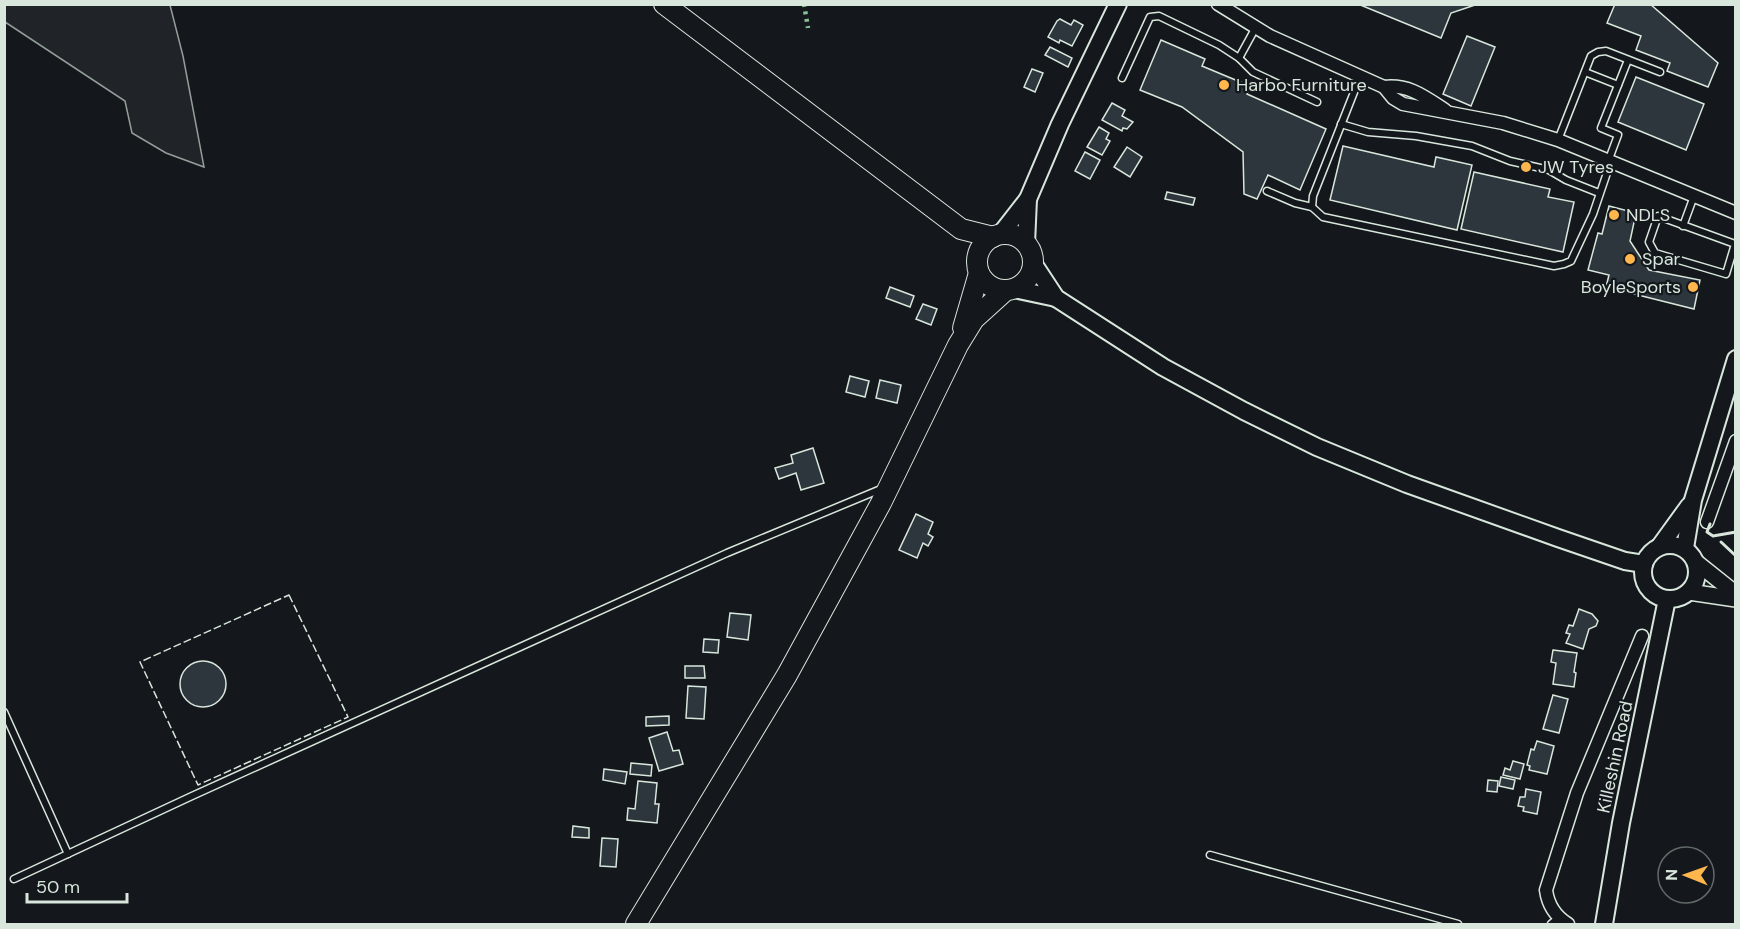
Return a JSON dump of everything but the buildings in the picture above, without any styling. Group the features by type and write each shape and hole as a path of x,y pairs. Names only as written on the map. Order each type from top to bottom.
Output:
{"main road":[{"path":"664,4 961,229 997,236 1015,236 1026,244 1033,263 1056,298"},
{"path":"958,345 982,246 997,236 1028,199 1060,124 1119,4"},
{"path":"1026,244 1028,199"},
{"path":"961,229 978,266 991,286 1056,298 1163,367 1317,447 1486,513 1625,561 1644,564"},
{"path":"636,924 787,675 890,485 958,345 974,319 1010,289 1027,279 1033,263"},
{"path":"1685,548 1693,500 1736,359"},
{"path":"1660,546 1676,545 1685,548 1696,562 1697,579 1689,592 1667,599 1653,593 1648,587 1643,572 1648,556 1660,546 1693,500"},
{"name":"Killeshin Road","path":"1604,924 1621,823 1667,599"}],"street":[{"path":"1218,4 1270,36 1384,87 1393,98 1403,104 1503,123 1558,140 1736,213"},
{"path":"1707,522 1736,441"},
{"path":"1696,562 1722,580 1736,594"},
{"path":"1689,592 1736,599"},
{"name":"Killeshin Road","path":"1559,922 1548,901 1546,890 1577,794 1642,636"}],"lane":[{"path":"1122,78 1150,17 1159,16 1219,45 1239,58 1252,72 1317,102"},
{"path":"1239,58 1256,27"},
{"path":"1558,140 1592,56 1598,52 1606,51 1660,72"},
{"path":"1267,191 1295,203 1312,207 1323,217 1554,266 1564,264 1571,261 1593,214 1618,135 1600,128 1628,60"},
{"path":"1585,72 1618,85"},
{"path":"1312,207 1313,196 1360,77"},
{"path":"1341,124 1368,132 1416,136 1472,146 1510,161 1549,170 1599,193"},
{"path":"1683,226 1694,196"},
{"path":"1658,216 1683,226 1735,244 1726,274 1655,253 1649,242 1658,216"},
{"path":"14,879 727,553 890,485"},
{"path":"4,712 68,854"},
{"path":"1210,855 1458,924"}],"shaded area":[{"path":"4,5 170,5 183,56 204,167 166,153 132,133 125,101 5,22"}],"hedge":[{"path":"804,4 808,28"}],"fence":[{"path":"289,595 348,717 198,785 140,662 289,595"}],"wall":[{"path":"1710,524 1707,532 1713,536 1736,532"},
{"path":"1721,542 1736,556"}],"place":[{"name":"Harbo Furniture","path":"1224,85"},
{"name":"JW Tyres","path":"1526,167"},
{"name":"NDLS","path":"1614,215"},
{"name":"Spar","path":"1630,259"},
{"name":"BoyleSports","path":"1693,287"}]}
